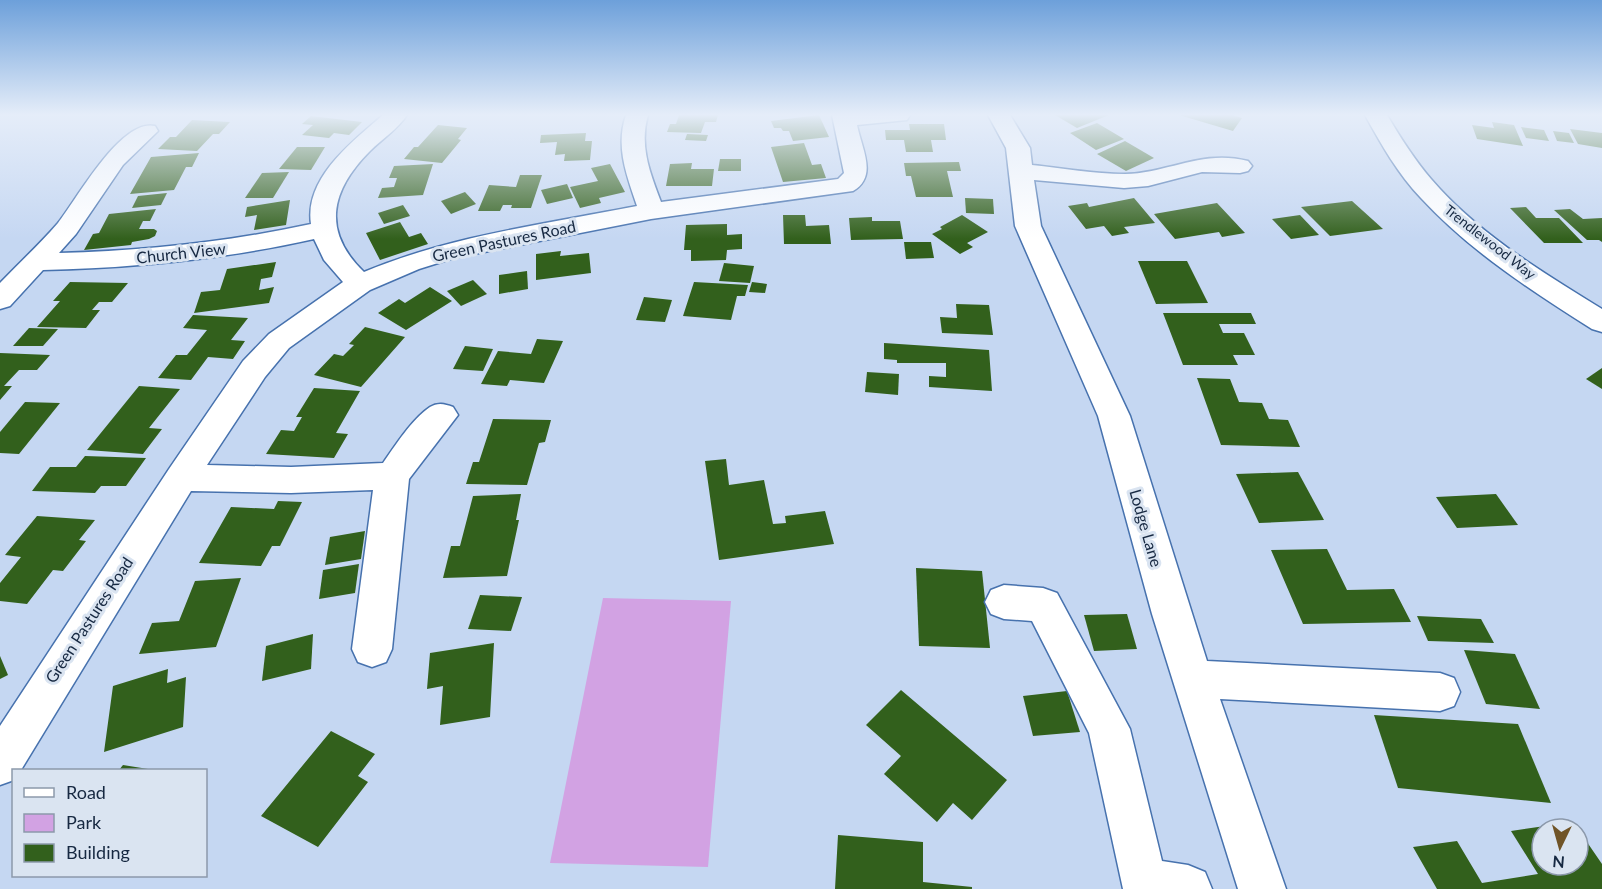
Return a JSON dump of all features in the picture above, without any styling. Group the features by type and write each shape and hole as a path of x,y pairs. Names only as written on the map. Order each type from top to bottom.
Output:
{"street":[{"path":"0,300 79,214 108,168 120,156"},
{"path":"351,156 335,175 326,192 323,204 324,229 329,245 339,262 360,284"},
{"path":"634,156 651,211"},
{"name":"Green Pastures Road","path":"0,764 181,478 254,369 290,332 360,284 409,263 449,251 651,211 832,189 849,184 854,180 856,173 852,156"},
{"name":"Lodge Lane","path":"1019,156 1029,226 1114,416 1168,603 1262,889"},
{"name":"Trendlewood Way","path":"1400,156 1447,210 1503,254 1589,301 1602,322"},
{"path":"1022,171 1124,181 1148,179 1201,165 1240,166"},
{"name":"Church View","path":"36,262 95,261 183,255 245,246 324,229"},
{"path":"372,649 392,476 416,443 442,415"},
{"path":"181,478 291,480 392,476"},
{"path":"1004,602 1043,605 1109,729 1143,881 1188,889"},
{"path":"1193,679 1440,692"}],"green space":[{"path":"603,598 731,601 708,867 550,863"}],"building":[{"path":"197,156 192,167 186,167 174,190 130,194 151,157"},
{"path":"289,156 319,156 311,170 279,169"},
{"path":"406,156 447,156 442,163 404,159"},
{"path":"565,156 590,156 590,160 564,161"},
{"path":"774,156 809,156 812,165 821,164 826,178 783,182"},
{"path":"1101,156 1154,158 1126,171"},
{"path":"720,159 741,159 741,171 718,171"},
{"path":"959,162 961,171 947,171 953,197 916,197 911,176 906,176 904,163"},
{"path":"692,163 691,169 714,169 712,186 666,186 670,164"},
{"path":"433,164 423,195 378,198 382,188 394,187 397,178 389,178 394,166"},
{"path":"610,164 625,192 599,198 601,203 580,208 570,187 598,181 591,168"},
{"path":"289,172 273,198 245,198 262,173"},
{"path":"520,175 542,175 531,208 511,208 512,205 503,205 500,211 478,211 489,185 516,187"},
{"path":"567,184 573,198 547,204 541,190"},
{"path":"465,192 476,204 451,214 441,201"},
{"path":"167,193 161,205 132,208 138,196"},
{"path":"965,198 993,199 994,214 966,213"},
{"path":"1134,198 1155,223 1124,227 1129,233 1112,236 1104,226 1086,229 1068,206 1087,203 1089,207"},
{"path":"290,200 286,225 254,230 257,215 245,217 247,207"},
{"path":"1352,201 1383,229 1330,236 1301,207"},
{"path":"1217,203 1245,233 1222,237 1219,232 1175,239 1154,214"},
{"path":"403,205 410,216 384,224 378,213"},
{"path":"1526,207 1536,218 1559,218 1583,243 1544,243 1510,208"},
{"path":"156,209 150,221 143,221 139,229 154,229 157,231 155,236 132,242 131,245 84,250 93,234 99,233 109,214"},
{"path":"1570,209 1583,219 1602,218 1602,242 1587,240 1554,210"},
{"path":"783,215 805,215 806,226 829,225 831,244 784,244"},
{"path":"962,215 988,232 967,243 973,247 960,254 932,234"},
{"path":"1300,215 1319,235 1291,239 1272,219"},
{"path":"872,217 872,221 900,221 903,239 851,240 849,218"},
{"path":"400,222 409,237 421,233 428,244 380,260 366,233"},
{"path":"727,224 727,235 742,234 742,249 727,250 726,260 691,261 691,250 684,250 686,225"},
{"path":"904,242 931,242 934,258 906,259"},
{"path":"561,251 560,256 589,253 591,273 536,280 536,254"},
{"path":"1138,261 1187,261 1208,303 1156,304"},
{"path":"276,262 272,277 261,279 259,290 274,287 269,303 194,313 201,292 220,290 227,269"},
{"path":"724,263 754,266 750,283 719,281"},
{"path":"527,271 528,289 499,294 499,275"},
{"path":"473,280 487,294 461,306 447,291"},
{"path":"70,282 128,283 112,302 99,302 92,310 100,310 86,328 37,327 60,301 53,301"},
{"path":"694,282 748,285 745,296 737,296 731,320 683,316"},
{"path":"752,282 767,284 765,293 749,292"},
{"path":"430,287 452,301 406,330 378,313 399,299 405,303"},
{"path":"644,297 672,300 665,322 636,320"},
{"path":"956,304 989,305 993,335 942,333 940,317 957,318"},
{"path":"1163,313 1251,313 1256,324 1219,324 1223,333 1244,333 1255,355 1233,355 1238,365 1183,365"},
{"path":"193,315 248,318 231,340 245,341 233,359 208,357 191,380 158,378 176,355 187,355 207,330 183,328"},
{"path":"365,327 405,337 361,387 314,375 334,354 343,356 354,345 349,344"},
{"path":"29,328 58,329 43,346 13,346"},
{"path":"537,339 563,341 544,383 510,380 507,386 481,384 498,351 531,354"},
{"path":"884,343 989,350 992,391 929,387 929,376 946,377 946,363 897,363 897,360 884,359"},
{"path":"465,346 493,349 483,371 453,369"},
{"path":"0,353 50,355 37,370 19,370 4,386 12,386 0,400"},
{"path":"1602,368 1602,389 1586,379"},
{"path":"867,372 899,374 898,395 865,392"},
{"path":"1197,378 1230,379 1239,402 1262,403 1269,419 1288,420 1300,447 1221,445"},
{"path":"139,386 180,389 149,428 162,429 143,454 87,450"},
{"path":"314,388 360,391 336,433 348,434 334,458 266,454 281,430 294,431 302,417 296,417"},
{"path":"25,402 60,403 19,454 0,453 0,432"},
{"path":"493,419 551,420 545,442 539,443 527,485 466,484 473,462 479,462"},
{"path":"85,456 146,458 126,486 101,486 95,493 32,491 50,467 76,467"},
{"path":"726,459 729,485 764,480 773,524 786,523 785,516 825,511 834,544 719,560 705,461"},
{"path":"1298,472 1324,520 1259,523 1236,474"},
{"path":"521,494 516,520 519,520 507,576 443,578 451,546 460,546 473,496"},
{"path":"1496,494 1518,525 1457,528 1436,497"},
{"path":"278,501 302,502 280,546 272,546 261,566 199,563 231,507 274,509"},
{"path":"37,516 95,520 79,540 86,541 63,571 53,570 27,604 0,601 0,583 21,557 5,555"},
{"path":"365,531 361,559 325,565 330,537"},
{"path":"1327,549 1347,590 1394,589 1411,622 1303,624 1271,550"},
{"path":"359,564 355,593 319,599 323,570"},
{"path":"916,568 982,571 990,648 919,646"},
{"path":"241,578 216,647 139,654 152,623 179,621 195,581"},
{"path":"480,595 522,597 511,631 468,629"},
{"path":"1127,614 1137,649 1094,651 1084,615"},
{"path":"1417,616 1481,619 1494,643 1428,641"},
{"path":"313,634 311,669 262,681 266,646"},
{"path":"494,643 490,717 440,725 443,686 427,689 430,653"},
{"path":"1464,650 1515,654 1540,709 1486,704"},
{"path":"0,656 8,675 0,679"},
{"path":"168,669 167,683 186,677 183,727 104,752 113,686"},
{"path":"901,690 1007,780 972,820 953,803 937,822 884,774 901,756 866,725"},
{"path":"1067,691 1080,732 1033,736 1023,696"},
{"path":"1374,715 1518,724 1551,803 1398,788"},
{"path":"331,731 375,754 358,776 368,782 318,847 261,816"},
{"path":"123,765 148,769 120,769"},
{"path":"1530,828 1530,861 1511,831"},
{"path":"838,835 923,842 923,882 972,887 972,889 835,889"},
{"path":"1457,841 1482,883 1530,875 1590,877 1590,846 1602,864 1602,889 1437,889 1413,847"}]}
